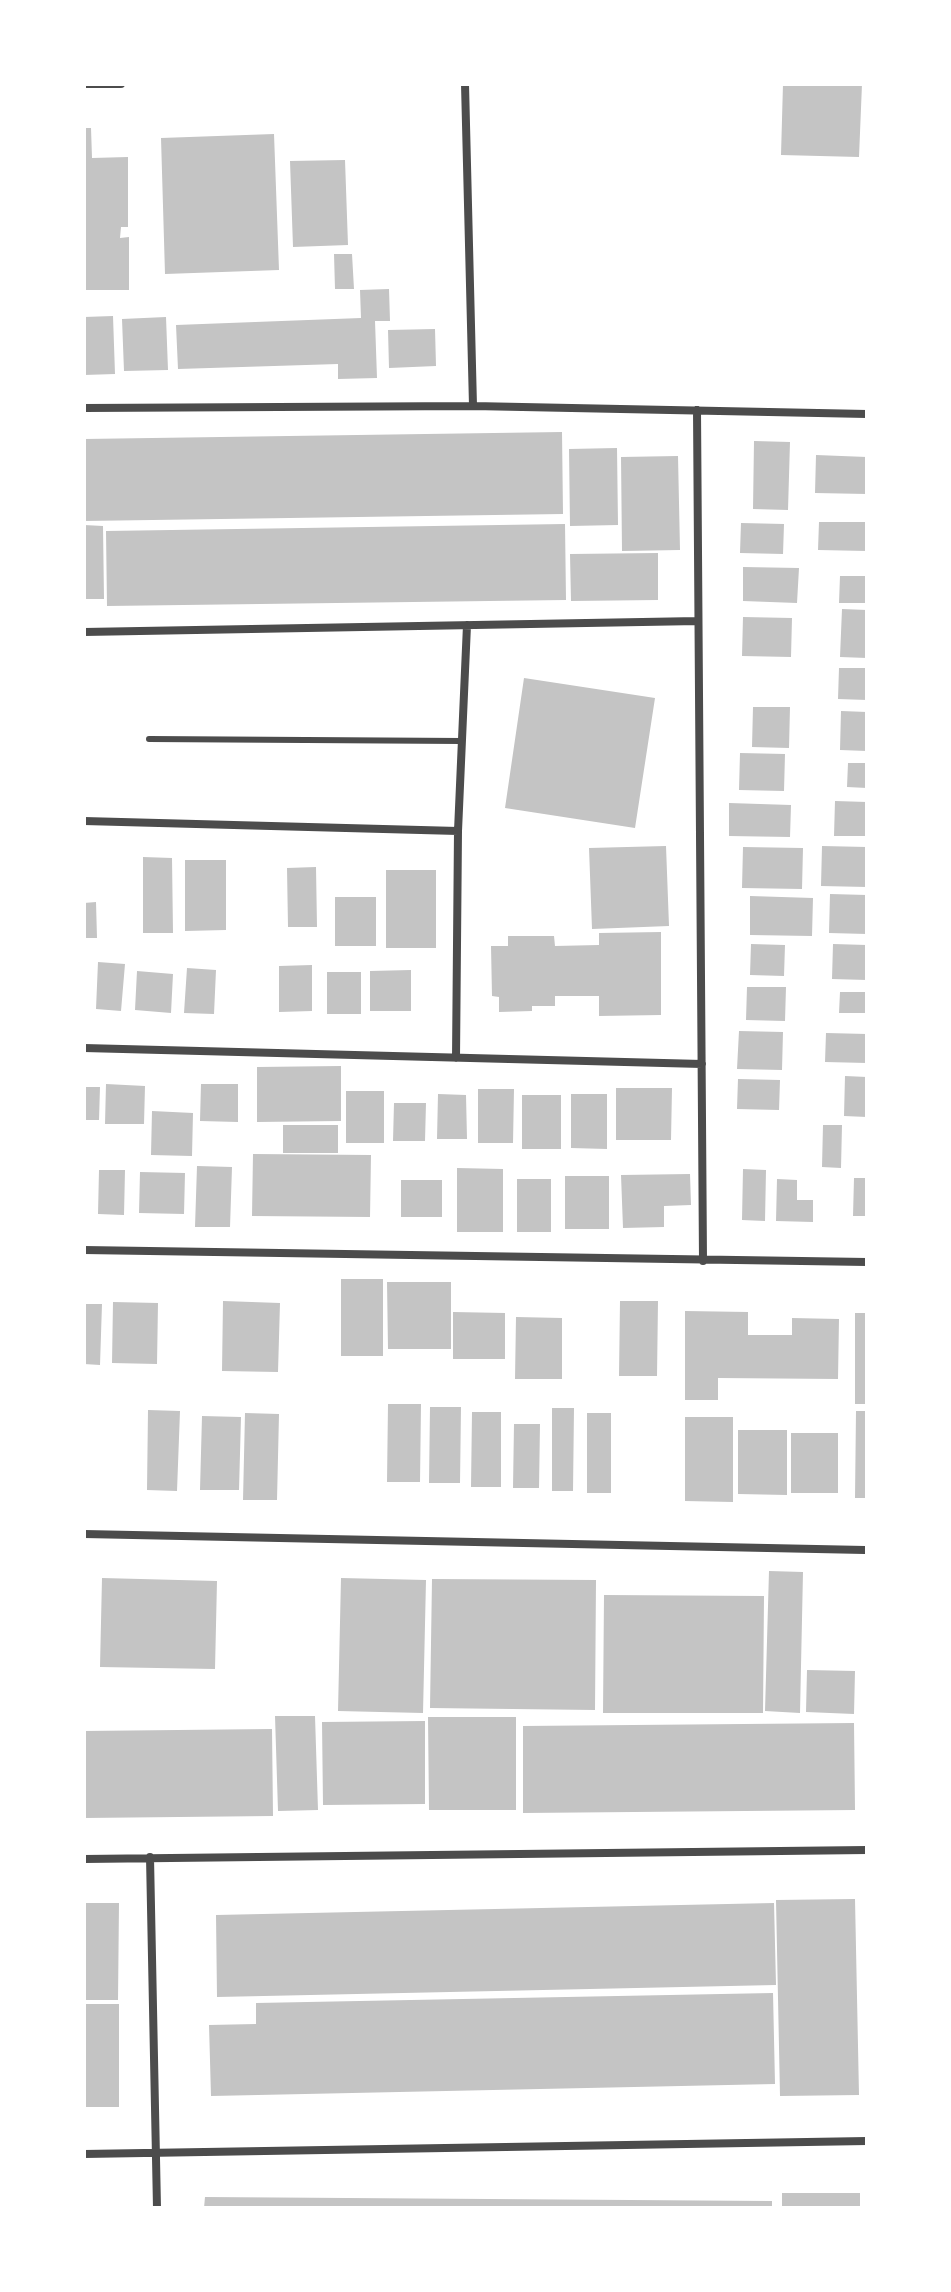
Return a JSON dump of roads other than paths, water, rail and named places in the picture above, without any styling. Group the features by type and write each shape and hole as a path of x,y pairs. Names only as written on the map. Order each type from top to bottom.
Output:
{"street":[{"path":"84,84 121,84"},
{"path":"465,84 473,406"},
{"path":"84,408 473,406 867,414"},
{"path":"697,410 703,1261"},
{"path":"84,632 698,621"},
{"path":"456,1058 458,831 467,625"},
{"path":"84,821 458,831"},
{"path":"84,1048 702,1064"},
{"path":"84,1250 867,1262"},
{"path":"84,1534 865,1550"},
{"path":"84,1859 867,1850"},
{"path":"150,1857 157,2208"},
{"path":"84,2154 867,2141"}],"lane":[{"path":"149,739 462,741"}]}
